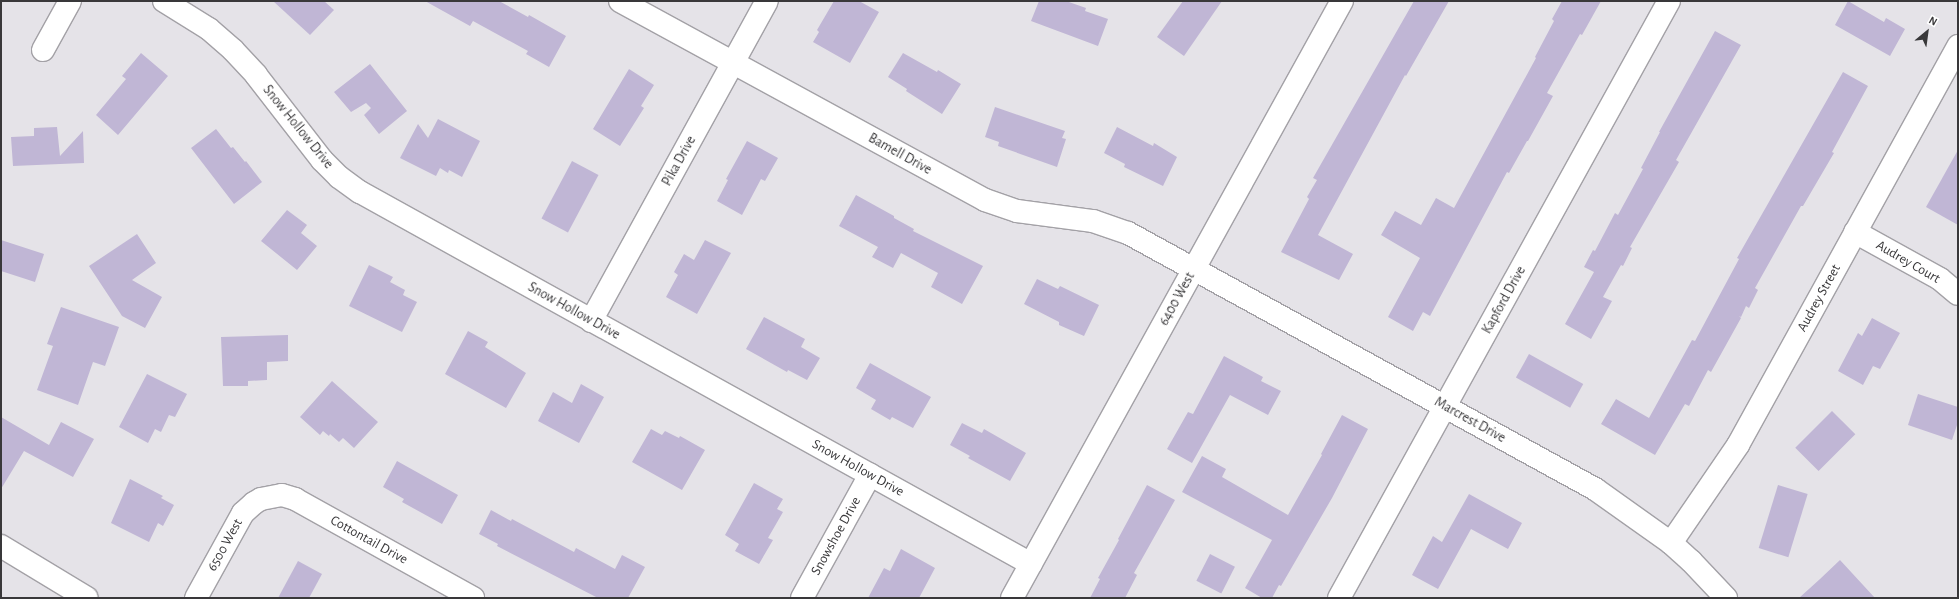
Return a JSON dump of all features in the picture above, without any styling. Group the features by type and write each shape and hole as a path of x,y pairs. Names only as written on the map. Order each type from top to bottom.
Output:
{"street":[{"path":"43,50 70,1"},
{"name":"Snow Hollow Drive","path":"164,1 209,29 233,50 256,75 322,160 349,185 591,321 1031,564"},
{"name":"Bamell Drive","path":"620,1 985,200 1023,213 1093,222 1116,228 1194,270"},
{"name":"Pika Drive","path":"591,321 767,1"},
{"name":"6400 West","path":"1012,598 1342,1"},
{"name":"Kapford Drive","path":"1339,598 1669,1"},
{"name":"Audrey Street","path":"1671,543 1738,445 1958,46"},
{"name":"Audrey Court","path":"1855,232 1940,279 1958,294"},
{"name":"Marcrest Drive","path":"1194,270 1595,489 1671,543 1691,561 1726,598"},
{"name":"Snowshoe Drive","path":"802,598 870,475"},
{"name":"Cottontail Drive","path":"261,499 282,495 295,499 473,598"},
{"name":"6500 West","path":"196,598 238,520 248,507 261,499"},
{"path":"1,546 87,598"}],"building":[{"path":"273,1 324,1 334,10 310,35"},
{"path":"425,1 499,1 528,17 529,15 566,36 549,67 526,54 528,51 473,21 470,26"},
{"path":"834,1 859,1 879,12 850,63 813,42 819,32 817,30"},
{"path":"1039,1 1066,1 1086,8 1085,11 1108,19 1098,46 1031,21"},
{"path":"1183,1 1222,1 1184,56 1157,37"},
{"path":"1414,1 1449,1 1406,76 1405,75 1318,235 1353,254 1339,280 1281,252 1309,199 1307,197 1317,180 1313,178"},
{"path":"1562,1 1601,1 1582,35 1580,34 1547,93 1553,96 1509,173 1507,172 1430,316 1423,312 1413,331 1388,317 1420,258 1381,235 1395,211 1421,225 1436,198 1454,208 1536,58 1535,57 1554,21 1552,19"},
{"path":"1848,1 1884,22 1886,18 1905,29 1890,56 1835,25"},
{"path":"1715,31 1741,45 1676,160 1679,162 1630,247 1632,248 1623,266 1621,265 1603,297 1612,301 1591,339 1565,324 1594,272 1584,267 1593,250 1595,251 1615,213 1618,215 1643,169 1641,168 1659,132"},
{"path":"141,53 168,76 118,135 96,115 126,79 122,76"},
{"path":"903,53 937,72 938,70 961,84 942,114 906,91 907,89 888,77"},
{"path":"370,64 407,111 379,134 364,115 371,108 366,103 351,112 334,92"},
{"path":"629,69 654,85 641,106 644,108 620,146 593,129"},
{"path":"1843,72 1868,86 1832,152 1834,153 1803,206 1801,206 1755,288 1758,290 1749,308 1746,306 1741,317 1739,316 1741,318 1711,372 1708,370 1689,406 1685,404 1655,455 1601,424 1616,399 1649,418 1692,340 1695,341 1739,259 1737,258"},
{"path":"995,107 1065,131 1062,138 1066,139 1057,167 998,146 999,142 985,137"},
{"path":"438,119 480,141 462,177 449,170 448,173 440,168 436,176 400,158 418,124 428,138"},
{"path":"57,127 60,156 83,131 84,163 13,166 11,137 34,136 34,128"},
{"path":"1117,127 1153,146 1154,143 1177,157 1163,186 1124,167 1125,164 1104,153"},
{"path":"216,129 231,148 233,147 245,162 246,161 262,182 234,204 191,148"},
{"path":"747,141 778,158 765,181 761,179 742,215 717,201 728,180 726,179"},
{"path":"1958,150 1958,225 1926,207"},
{"path":"572,161 598,175 568,232 541,218"},
{"path":"856,195 894,216 894,218 914,229 913,231 983,266 962,304 931,287 938,273 901,253 893,268 872,257 878,247 839,226"},
{"path":"287,210 307,225 301,233 317,246 297,270 261,241"},
{"path":"137,234 156,263 132,280 162,297 145,328 122,316 89,266"},
{"path":"1,240 44,254 35,282 1,271"},
{"path":"705,240 731,253 697,314 666,297 678,275 674,272 684,254 694,260"},
{"path":"369,265 393,277 390,282 405,290 403,295 417,302 402,332 349,306"},
{"path":"1037,279 1058,289 1060,286 1099,305 1084,336 1059,325 1059,322 1024,304"},
{"path":"61,307 119,327 105,366 93,362 78,405 37,390 53,346 47,344"},
{"path":"764,317 805,339 801,347 820,358 807,380 788,370 787,372 746,349"},
{"path":"1872,318 1900,333 1880,369 1873,366 1863,385 1838,371 1858,333 1862,336"},
{"path":"468,331 488,342 485,347 526,373 506,408 445,374"},
{"path":"288,335 288,361 267,362 267,380 248,381 248,386 223,386 221,337"},
{"path":"1529,354 1583,384 1570,408 1516,378"},
{"path":"1224,356 1263,377 1261,381 1281,391 1268,415 1230,395 1192,463 1167,449 1188,412 1193,414"},
{"path":"870,363 931,397 913,428 892,417 890,420 871,409 876,400 856,388"},
{"path":"147,374 187,394 175,417 169,415 161,432 155,429 148,443 119,427"},
{"path":"332,381 378,422 354,448 343,438 339,442 330,434 329,436 323,431 320,435 300,417"},
{"path":"581,384 604,397 579,443 538,421 553,392 572,403"},
{"path":"1918,394 1958,407 1958,422 1952,440 1908,425"},
{"path":"1832,411 1855,434 1819,471 1795,448"},
{"path":"1342,415 1368,429 1332,498 1281,586 1279,585 1272,598 1262,598 1245,588 1272,540 1182,492 1202,456 1226,469 1222,477 1288,515 1322,455 1321,454"},
{"path":"1,417 49,445 61,422 94,439 73,477 24,451 1,489"},
{"path":"962,423 982,433 984,429 1026,453 1010,481 968,458 970,456 950,445"},
{"path":"651,429 662,435 665,431 679,438 680,436 705,450 682,490 632,462"},
{"path":"397,461 458,495 442,524 402,502 404,499 383,487"},
{"path":"130,479 163,496 161,498 174,505 163,526 158,523 149,542 111,523"},
{"path":"754,483 783,499 777,509 783,512 768,538 773,540 759,564 735,551 739,544 725,535"},
{"path":"1147,485 1175,500 1134,573 1137,575 1125,598 1090,598 1100,579 1098,578"},
{"path":"1778,485 1808,494 1788,557 1759,548"},
{"path":"1469,494 1522,523 1508,549 1471,529 1438,589 1412,575 1433,536 1442,542"},
{"path":"491,510 511,521 512,519 574,552 576,548 615,569 622,555 645,567 628,598 598,598 497,546 498,544 479,534"},
{"path":"901,549 935,568 919,598 868,598 884,568 890,571"},
{"path":"1210,554 1235,567 1221,593 1196,581"},
{"path":"1840,560 1875,598 1799,598 1820,579"},
{"path":"298,561 322,574 309,598 278,598"}]}
